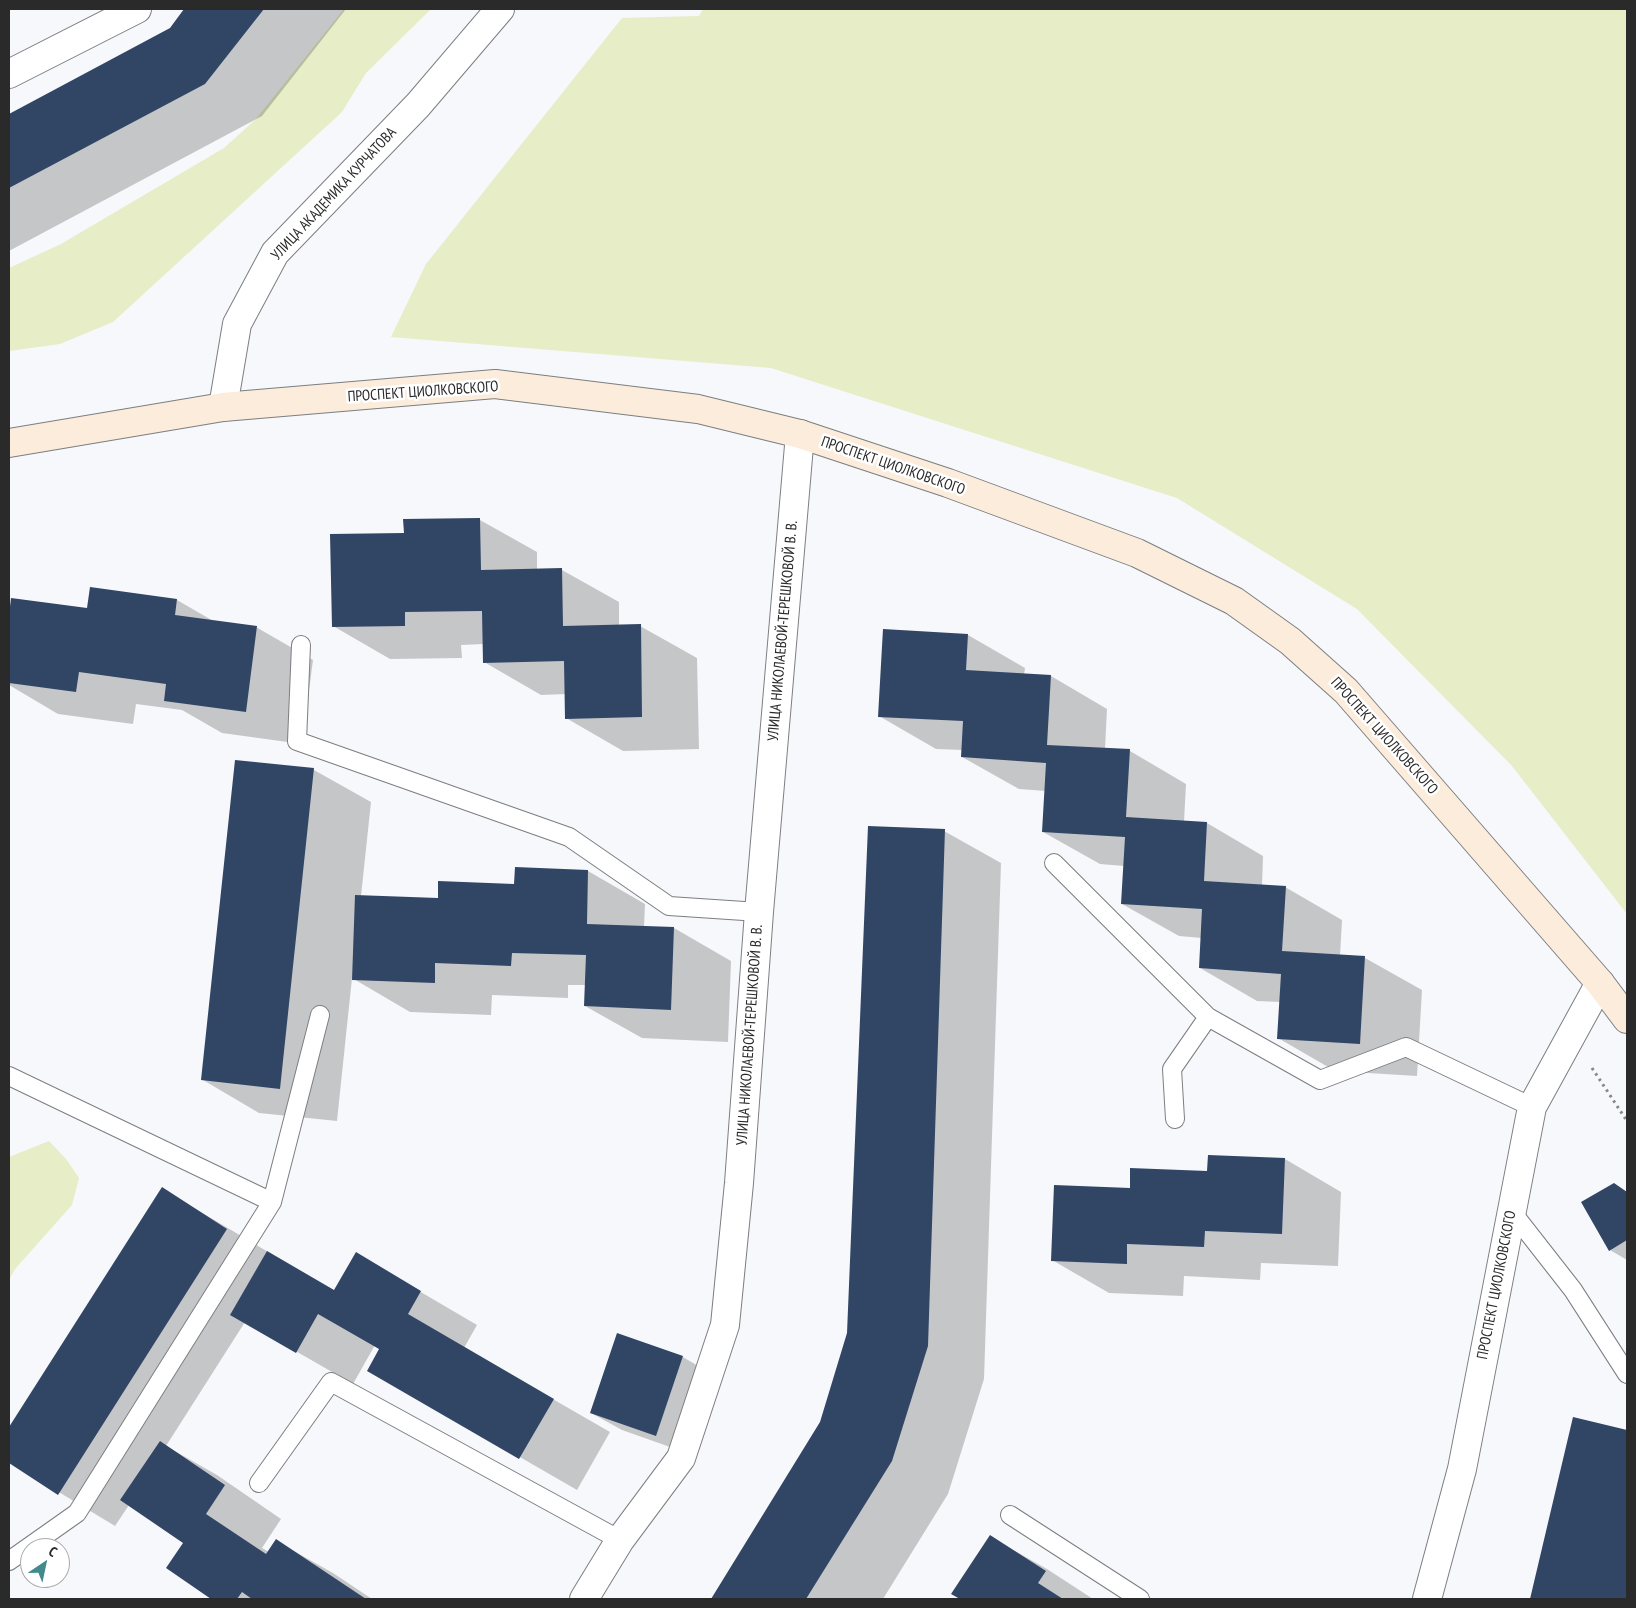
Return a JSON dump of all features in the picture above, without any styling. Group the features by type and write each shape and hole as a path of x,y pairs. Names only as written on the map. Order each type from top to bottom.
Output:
{"main road":[{"name":"ПРОСПЕКТ ЦИОЛКОВСКОГО","path":"9,443 223,407 495,384 698,409 800,434 948,483 1137,553 1234,601 1290,641 1346,691 1600,983 1627,1019"}],"street":[{"path":"9,74 138,9"},
{"name":"УЛИЦА АКАДЕМИКА КУРЧАТОВА","path":"223,407 237,324 274,253 418,105 500,9"},
{"name":"УЛИЦА НИКОЛАЕВОЙ-ТЕРЕШКОВОЙ В. В.","path":"584,1599 620,1540 681,1458 725,1325 739,1183 759,912 800,434"},
{"name":"ПРОСПЕКТ ЦИОЛКОВСКОГО","path":"1426,1599 1462,1469 1532,1107 1600,983"}],"lane":[{"path":"301,646 297,741 569,837 669,906 759,912"},
{"path":"1054,862 1208,1017 1320,1080 1406,1047 1532,1107"},
{"path":"9,1561 77,1513 272,1202 320,1015"},
{"path":"1175,1119 1172,1068 1208,1017"},
{"path":"9,1076 272,1202"},
{"path":"1512,1212 1573,1290 1627,1374"},
{"path":"259,1483 331,1382 620,1540"},
{"path":"1010,1515 1140,1599"}],"path":[{"path":"1571,1036 1627,1121"}],"green space":[{"path":"344,9 431,9 366,73 342,112 113,322 60,344 9,351 9,268 61,244 224,148 255,120"},
{"path":"703,9 1627,9 1627,914 1512,766 1357,609 1177,498 771,368 391,337 426,264 622,18 699,16"},
{"path":"49,1141 66,1159 79,1178 72,1205 15,1269 9,1280 9,1157"}],"building":[{"path":"184,9 264,9 205,84 9,188 9,114 170,28"},
{"path":"480,518 481,570 562,568 563,626 641,624 642,717 565,719 564,661 483,663 482,611 405,612 405,626 332,627 330,534 404,533 403,519"},
{"path":"90,587 177,599 175,615 257,626 246,712 164,701 166,684 79,672 76,692 9,683 9,615 11,598 87,608"},
{"path":"883,629 968,634 966,670 1051,675 1047,745 1130,749 1126,817 1207,822 1204,881 1286,886 1282,951 1365,956 1360,1044 1277,1039 1281,974 1199,968 1202,909 1121,904 1125,837 1042,832 1046,763 961,757 963,721 878,717"},
{"path":"235,760 314,768 280,1089 201,1080"},
{"path":"868,826 945,829 928,1346 892,1461 806,1599 711,1599 820,1422 847,1333"},
{"path":"515,867 588,870 587,924 674,927 671,1010 584,1006 586,955 512,953 511,966 435,963 435,983 352,980 355,895 438,898 438,881 514,884"},
{"path":"1208,1155 1285,1158 1282,1234 1205,1231 1204,1247 1127,1244 1127,1264 1051,1261 1054,1185 1130,1188 1130,1168 1207,1171"},
{"path":"1614,1183 1627,1192 1627,1240 1609,1251 1581,1202"},
{"path":"162,1187 227,1229 58,1495 9,1463 9,1427"},
{"path":"267,1251 334,1290 356,1252 421,1291 408,1314 554,1399 519,1459 367,1371 379,1349 318,1314 296,1353 230,1315"},
{"path":"617,1333 683,1356 656,1436 590,1413"},
{"path":"1573,1417 1627,1430 1627,1599 1530,1599"},
{"path":"160,1441 225,1485 206,1514 266,1554 276,1539 366,1599 252,1599 242,1592 237,1599 211,1599 166,1568 183,1543 120,1500"},
{"path":"990,1535 1046,1571 1038,1583 1063,1599 960,1599 951,1594"}]}
